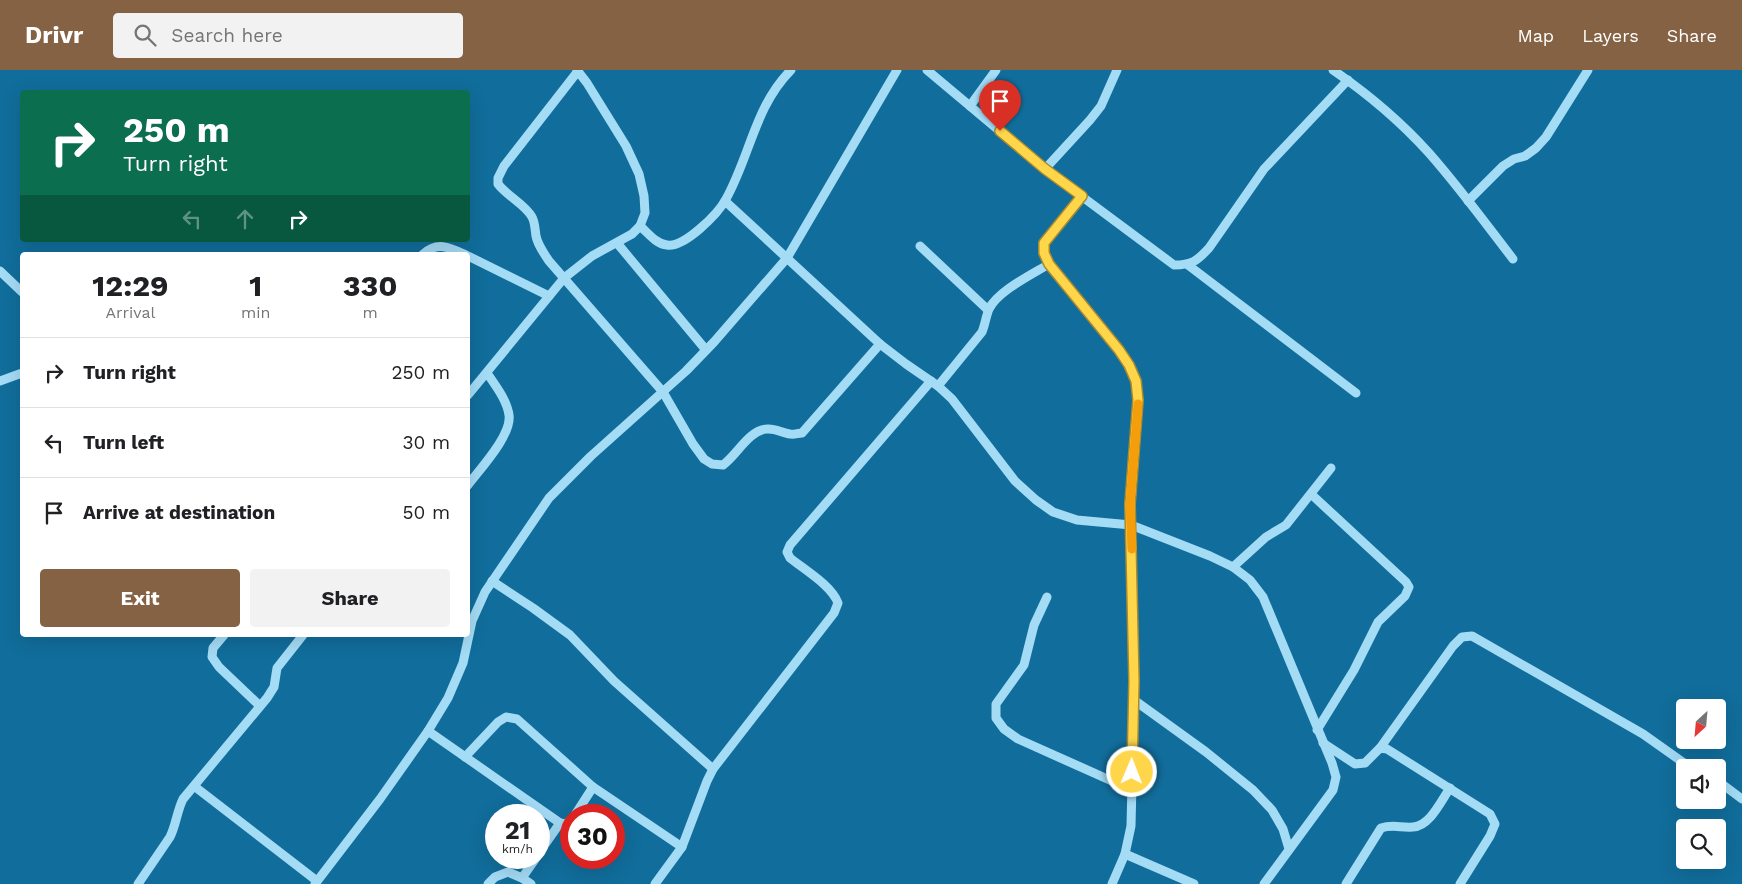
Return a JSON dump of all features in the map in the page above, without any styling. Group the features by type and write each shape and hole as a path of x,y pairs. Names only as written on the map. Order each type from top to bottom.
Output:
{"street":[{"path":"640,226 658,242 668,246 678,244 687,239 715,215 725,201 761,114 771,95 791,70"},
{"path":"470,629 477,608 492,582 549,498 591,456 663,392 706,350 786,258 897,70"},
{"path":"927,70 1045,169 1174,265 1188,265 1199,259 1209,248 1264,169 1348,80"},
{"path":"970,106 996,70"},
{"path":"1045,169 1101,106 1117,70"},
{"path":"1334,70 1386,111 1428,153 1513,259"},
{"path":"1468,201 1503,166 1514,159 1525,156 1536,148 1546,137 1588,70"},
{"path":"470,393 564,278 592,256 632,234 640,226 645,213 644,196 639,174 626,146 578,71 504,166 498,178 498,184 505,193 526,208 533,218 542,251 564,278 663,392 692,444 704,459 712,464 723,465 731,460 751,437 760,430 770,428 791,434 802,433 880,344"},
{"path":"1082,196 1044,243 1044,253 1049,264 1129,365 1136,381 1138,400 1130,504 1134,700 1132,790 1130,826 1125,854 1112,884"},
{"path":"725,201 847,311 880,344 952,399 1015,481 1036,500 1053,512 1078,520 1131,525 1210,556 1233,567 1250,580 1263,597 1336,777 1333,790 1264,884"},
{"path":"617,243 706,350"},
{"path":"426,252 432,247 443,246 459,252"},
{"path":"920,246 988,310"},
{"path":"470,256 549,296"},
{"path":"655,884 682,847 706,781 713,768 834,614 838,604 836,596 829,589 790,558 788,552 790,545 982,332 988,310 994,301 1049,264"},
{"path":"1188,265 1356,393"},
{"path":"0,271 20,290"},
{"path":"470,482 502,439 509,426 509,414 505,402 487,373"},
{"path":"0,381 20,374"},
{"path":"1233,567 1266,537 1286,525 1331,468"},
{"path":"1311,494 1406,582 1409,587 1405,596 1378,622 1354,670 1317,730"},
{"path":"492,582 533,608 570,635 614,681 713,768"},
{"path":"1047,597 1034,625 1024,665 996,704 996,718 1004,729 1018,739 1132,790"},
{"path":"1323,743 1346,760 1355,764 1365,763 1380,748 1453,646 1462,637 1472,636 1643,734 1679,759"},
{"path":"222,637 213,648 212,657 219,667 260,706"},
{"path":"138,884 170,837 183,799 274,687 277,668 281,660 301,637"},
{"path":"194,786 316,883 380,799 428,731 457,680 463,663 468,637"},
{"path":"1134,700 1206,752 1253,790 1272,810 1283,829 1289,849"},
{"path":"465,757 498,722 506,717 517,719 593,787 682,847"},
{"path":"428,731 560,822 550,837"},
{"path":"1380,748 1387,749 1490,814 1495,824 1490,836 1460,884"},
{"path":"582,804 593,787"},
{"path":"1726,787 1742,799"},
{"path":"1346,884 1381,828 1398,825 1414,827 1424,823 1450,788"},
{"path":"1125,854 1194,884"},
{"path":"522,878 528,869"},
{"path":"488,884 494,877 508,872 531,884"}],"slow traffic":[{"path":"1132,549 1130,504 1138,404"}],"route":[{"path":"1000,131 1045,169 1082,196 1044,243 1044,253 1049,264 1119,350 1129,365 1136,381 1138,400 1130,504 1134,681 1132,772"}]}
